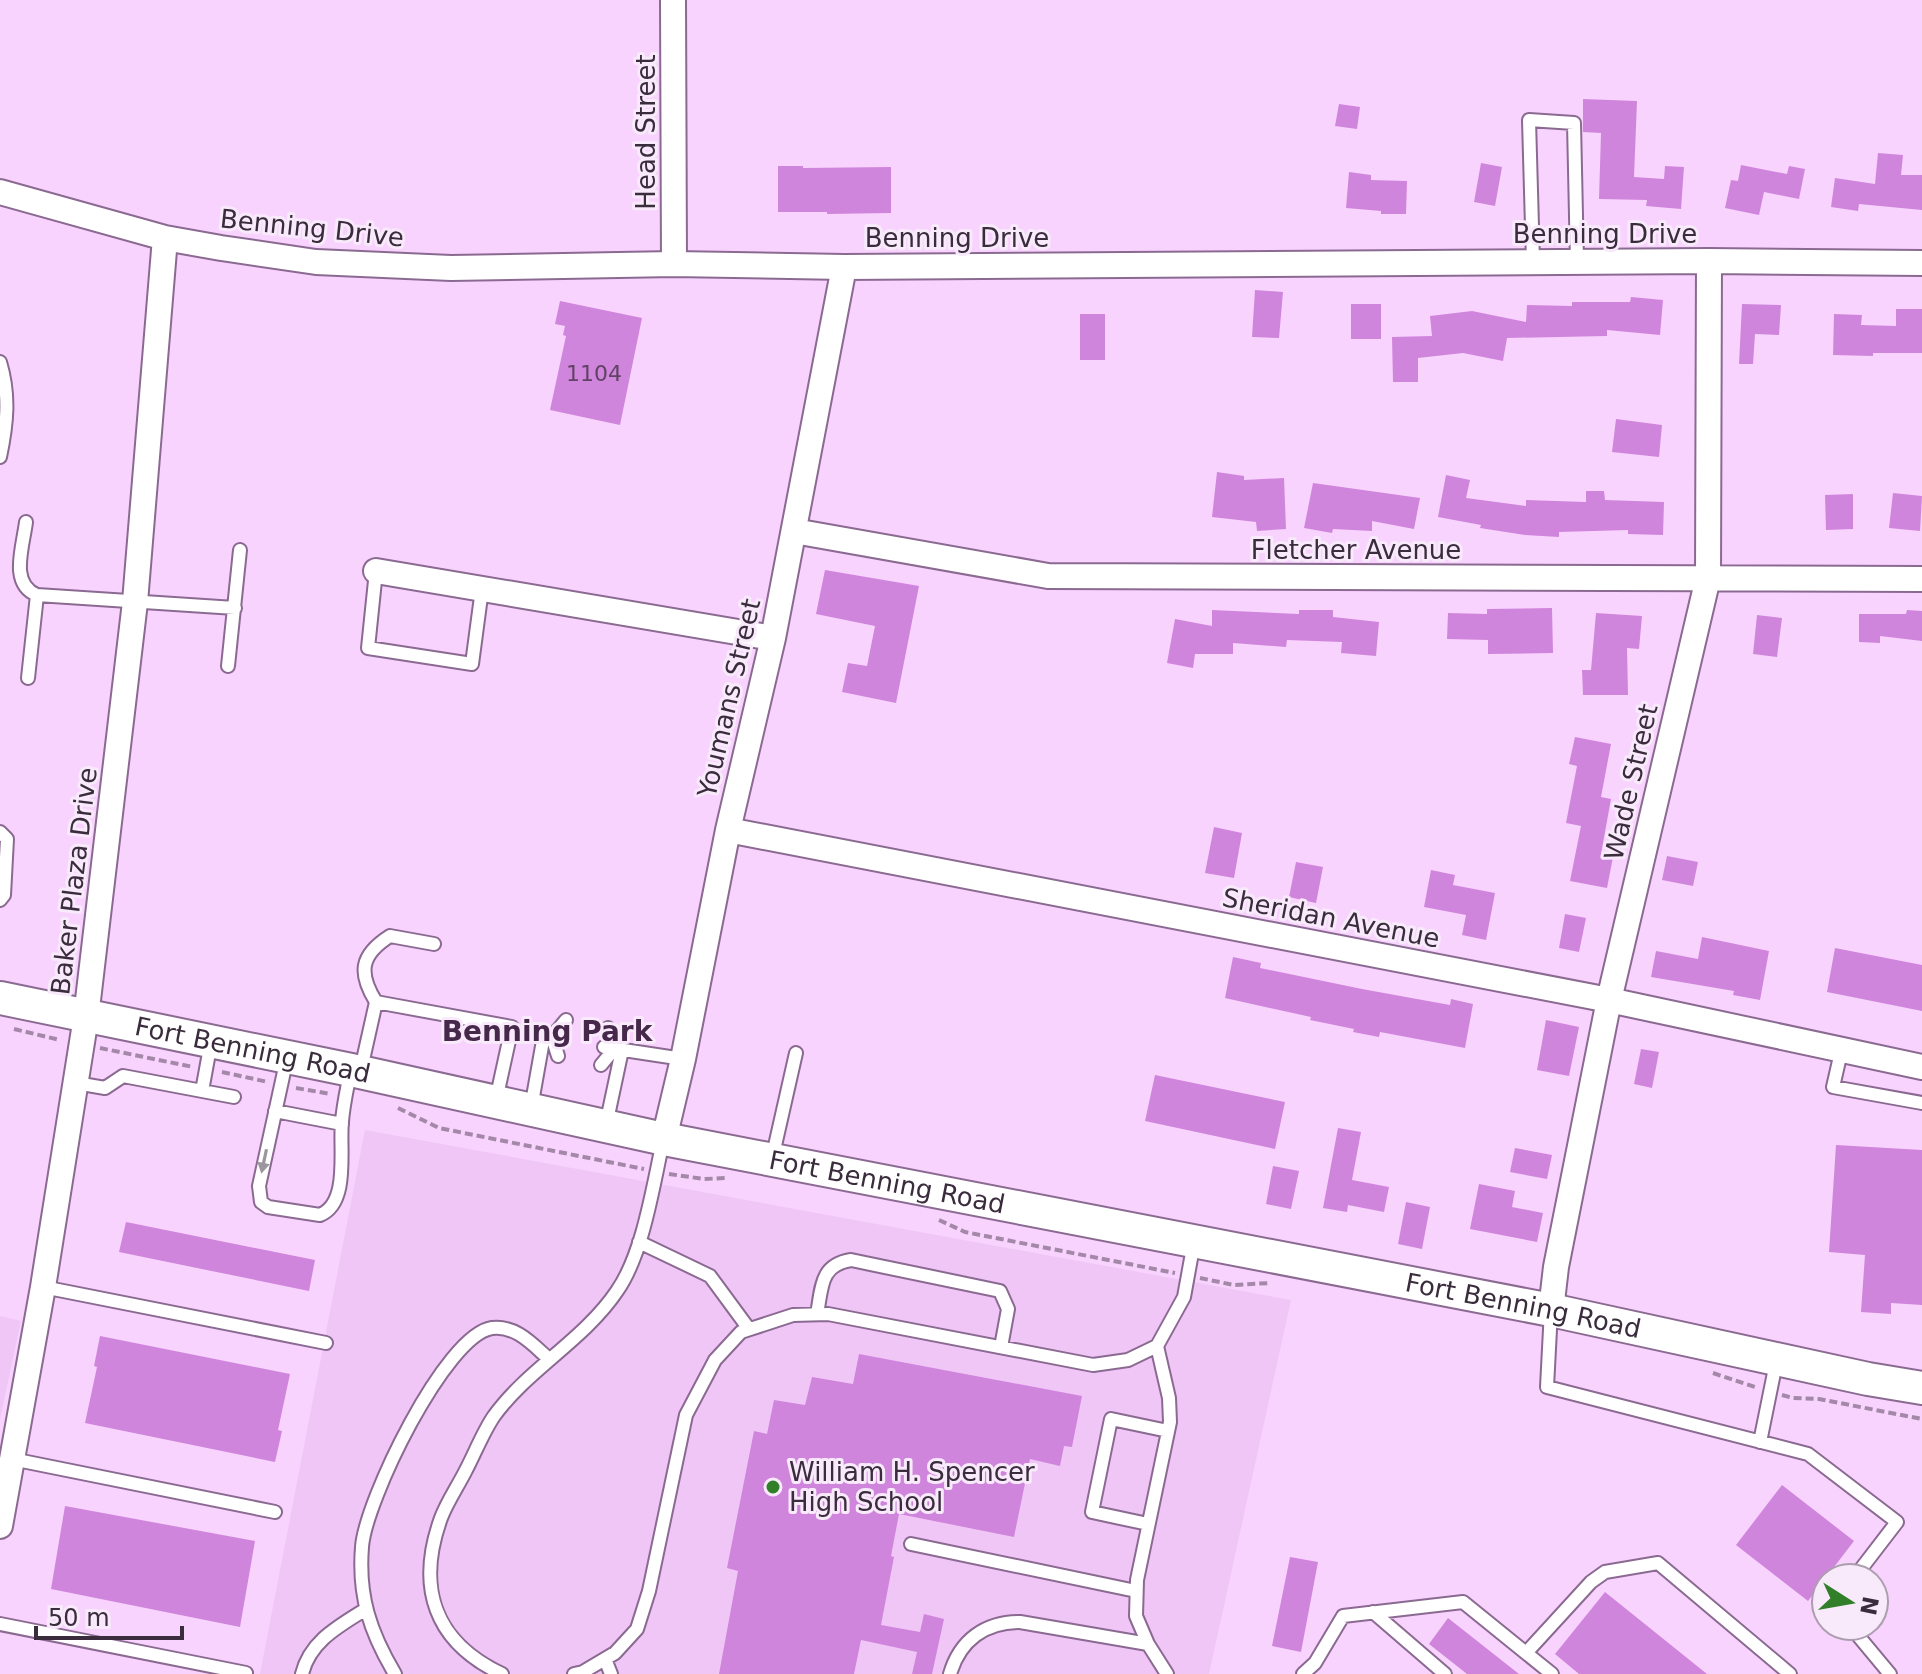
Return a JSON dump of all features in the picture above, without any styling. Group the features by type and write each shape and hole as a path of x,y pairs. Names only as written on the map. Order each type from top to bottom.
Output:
{"street":[{"name":"Head Street","path":"673,0 674,264"},
{"name":"Benning Drive","path":"0,192 165,238 316,262 451,268 674,264 844,267 1709,261 1922,263"},
{"name":"Baker Plaza Drive","path":"0,1526 3,1493 43,1287 86,1017 135,602 165,238"},
{"name":"Wade Street","path":"1551,1310 1556,1267 1609,1000 1708,578 1709,261"},
{"name":"Youmans Street","path":"664,1139 728,830 773,638 844,267"},
{"name":"Fletcher Avenue","path":"794,531 1048,576 1922,579"},
{"path":"376,571 773,638"},
{"name":"Sheridan Avenue","path":"728,830 1609,1000 1922,1067"},
{"name":"Fort Benning Road","path":"0,998 356,1071 664,1139 1551,1310 1922,1388"},
{"name":"Fort Benning Road","path":"1777,1358 1806,1355 1922,1367"},
{"path":"1868,1379 1892,1392 1922,1400"}],"lane":[{"path":"1533,262 1529,120 1574,123 1577,262"},
{"path":"0,362 7,388 8,413 0,457"},
{"path":"26,522 19,578 27,591 37,595 235,608"},
{"path":"228,666 240,550"},
{"path":"376,571 368,648 472,664 482,589"},
{"path":"28,678 37,595"},
{"path":"0,832 7,839 8,853 4,895 0,900"},
{"path":"287,1058 258,1193 261,1202 268,1207 320,1215 335,1202 342,1170 342,1124 376,1002 366,985 366,958 390,936 434,944"},
{"path":"376,1002 512,1027 496,1103"},
{"path":"558,1056 556,1038 566,1020"},
{"path":"606,1127 614,1048 608,1028"},
{"path":"530,1111 544,1035 556,1038"},
{"path":"202,1091 211,1042"},
{"path":"614,1048 683,1059"},
{"path":"601,1065 614,1048"},
{"path":"1841,1052 1833,1087 1922,1103"},
{"path":"772,1160 796,1053"},
{"path":"76,1083 105,1088 123,1076 234,1097"},
{"path":"275,1111 342,1124"},
{"path":"502,1674 482,1664 460,1646 441,1622 430,1590 430,1556 441,1517 494,1416 549,1359 589,1327 619,1289 639,1242 664,1139"},
{"path":"574,1674 615,1653 637,1629 649,1591 686,1415 715,1360 741,1332 793,1315 828,1314 1093,1365 1128,1360 1157,1346 1184,1297 1195,1241"},
{"path":"639,1242 710,1276 749,1329"},
{"path":"817,1314 828,1272 836,1262 851,1260 1000,1291 1008,1309 1001,1347"},
{"path":"43,1287 326,1343"},
{"path":"1551,1310 1547,1387 1808,1454 1897,1522 1866,1562"},
{"path":"395,1674 376,1642 361,1593 362,1545 371,1505 430,1390 455,1356 475,1336 491,1328 506,1328 518,1333 549,1359"},
{"path":"1157,1346 1169,1398 1168,1431 1136,1591 1136,1616 1148,1644 1167,1674"},
{"path":"1760,1442 1777,1358"},
{"path":"1148,1524 1092,1512 1111,1419 1168,1431"},
{"path":"12,1459 275,1512"},
{"path":"911,1544 1136,1591"},
{"path":"1526,1653 1591,1582 1605,1572 1658,1563 1790,1674"},
{"path":"1303,1674 1315,1663 1343,1616 1463,1602 1552,1674"},
{"path":"302,1674 312,1651 325,1635 366,1609"},
{"path":"1373,1612 1445,1674"},
{"path":"950,1674 958,1654 969,1640 982,1629 1001,1622 1020,1622 1148,1644"},
{"path":"0,1624 246,1673"},
{"path":"1863,1642 1890,1674"},
{"path":"605,1659 611,1674"},
{"path":"1315,1663 1328,1674"}],"shaded area":[{"name":"William H. Spencer High School","path":"365,1130 1291,1300 1209,1674 260,1674"},
{"path":"0,1316 21,1321 0,1419"}],"building":[{"path":"1583,99 1637,101 1634,177 1664,179 1665,166 1684,167 1681,209 1646,206 1647,200 1599,199 1601,133 1583,132"},
{"path":"1339,104 1360,107 1357,129 1335,126"},
{"path":"1878,153 1903,155 1901,175 1922,175 1922,210 1859,204 1858,211 1831,207 1835,178 1875,184"},
{"path":"1481,163 1502,167 1495,206 1474,202"},
{"path":"1741,165 1787,174 1789,166 1805,169 1799,199 1764,192 1759,215 1725,208 1731,180 1738,181"},
{"path":"778,166 891,167 891,213 778,212"},
{"path":"1349,172 1371,175 1371,180 1407,181 1406,214 1381,214 1381,211 1346,208"},
{"path":"1255,290 1283,292 1279,338 1252,337"},
{"path":"1631,297 1663,300 1660,335 1607,330 1607,336 1507,338 1503,361 1463,353 1418,358 1418,382 1393,382 1392,337 1432,336 1430,316 1472,311 1526,322 1527,305 1630,302"},
{"path":"560,301 642,318 620,425 550,410 566,336 563,335 565,326 555,324"},
{"path":"1351,304 1381,304 1381,339 1351,339"},
{"path":"1742,304 1781,305 1779,335 1755,334 1753,364 1739,364"},
{"path":"1896,309 1922,309 1922,353 1833,355 1834,314 1862,315 1861,325 1896,326"},
{"path":"1080,314 1105,314 1105,360 1080,360"},
{"path":"1616,419 1662,425 1659,457 1612,452"},
{"path":"1217,472 1244,476 1244,480 1284,478 1286,529 1257,531 1256,522 1212,517"},
{"path":"1446,475 1470,480 1466,498 1526,506 1526,500 1586,502 1586,491 1604,491 1605,500 1664,502 1663,535 1628,534 1628,530 1559,532 1559,537 1525,535 1438,517"},
{"path":"1313,483 1420,498 1414,529 1372,521 1372,531 1333,529 1332,533 1304,528"},
{"path":"1893,493 1922,496 1920,531 1889,528"},
{"path":"1853,494 1853,529 1826,530 1825,495"},
{"path":"825,570 919,586 896,703 842,692 848,663 867,666 875,626 816,614"},
{"path":"1552,608 1553,653 1488,654 1488,640 1447,639 1448,613 1487,614 1487,609"},
{"path":"1212,610 1299,614 1299,610 1333,610 1333,617 1379,622 1376,656 1341,653 1342,642 1287,640 1286,647 1233,643 1233,654 1195,654 1193,668 1167,663 1175,619 1212,626"},
{"path":"1907,610 1922,611 1922,641 1880,636 1880,643 1859,642 1859,614 1906,614"},
{"path":"1596,613 1642,616 1639,649 1627,648 1628,695 1583,695 1582,670 1591,670"},
{"path":"1757,615 1782,618 1777,657 1753,654"},
{"path":"1575,737 1611,744 1601,797 1611,799 1601,854 1613,857 1607,888 1570,881 1581,826 1566,823 1577,766 1569,764"},
{"path":"1214,827 1242,833 1234,878 1205,873"},
{"path":"1667,856 1698,862 1693,886 1662,880"},
{"path":"1296,862 1323,867 1316,903 1289,897"},
{"path":"1431,870 1455,875 1453,885 1495,893 1486,940 1462,935 1466,915 1424,907"},
{"path":"1565,914 1586,918 1579,952 1559,948"},
{"path":"1702,937 1769,951 1760,1000 1733,995 1734,991 1651,977 1656,951 1698,959"},
{"path":"1835,948 1922,965 1922,1011 1827,992"},
{"path":"1233,957 1261,963 1260,968 1362,989 1450,1005 1451,999 1473,1004 1465,1048 1380,1032 1379,1037 1353,1032 1354,1029 1310,1020 1311,1017 1225,998"},
{"path":"1546,1020 1579,1027 1569,1076 1537,1070"},
{"path":"1641,1049 1659,1052 1652,1088 1634,1084"},
{"path":"1155,1075 1285,1102 1275,1149 1145,1121"},
{"path":"1338,1128 1361,1132 1352,1180 1389,1187 1384,1212 1348,1205 1347,1212 1323,1208"},
{"path":"1836,1145 1922,1150 1922,1305 1891,1303 1891,1314 1861,1312 1865,1255 1829,1252"},
{"path":"1515,1148 1552,1155 1547,1179 1510,1172"},
{"path":"1273,1166 1299,1171 1291,1209 1266,1204"},
{"path":"1479,1184 1515,1191 1512,1207 1543,1213 1537,1242 1470,1229"},
{"path":"1406,1202 1430,1207 1422,1249 1398,1244"},
{"path":"126,1222 315,1260 309,1291 119,1252"},
{"path":"100,1336 290,1374 278,1430 282,1431 275,1462 85,1423"},
{"path":"859,1354 1082,1396 1072,1447 1064,1446 1060,1466 1030,1459 1014,1537 899,1514 881,1625 920,1632 924,1614 944,1619 932,1674 912,1674 917,1652 861,1640 854,1674 719,1674 738,1571 727,1568 754,1431 767,1434 774,1400 805,1405 812,1377 853,1384"},
{"path":"1782,1485 1854,1541 1838,1562 1810,1562 1808,1601 1736,1545"},
{"path":"65,1506 255,1541 240,1627 51,1589"},
{"path":"1290,1557 1318,1562 1301,1652 1272,1646"},
{"path":"1605,1592 1707,1674 1579,1674 1555,1654"},
{"path":"1448,1618 1519,1674 1467,1674 1429,1644"}],"place":[{"name":"William H. Spencer High School","path":"773,1487"}],"district":[{"name":"Benning Park","path":"547,1031"}]}
